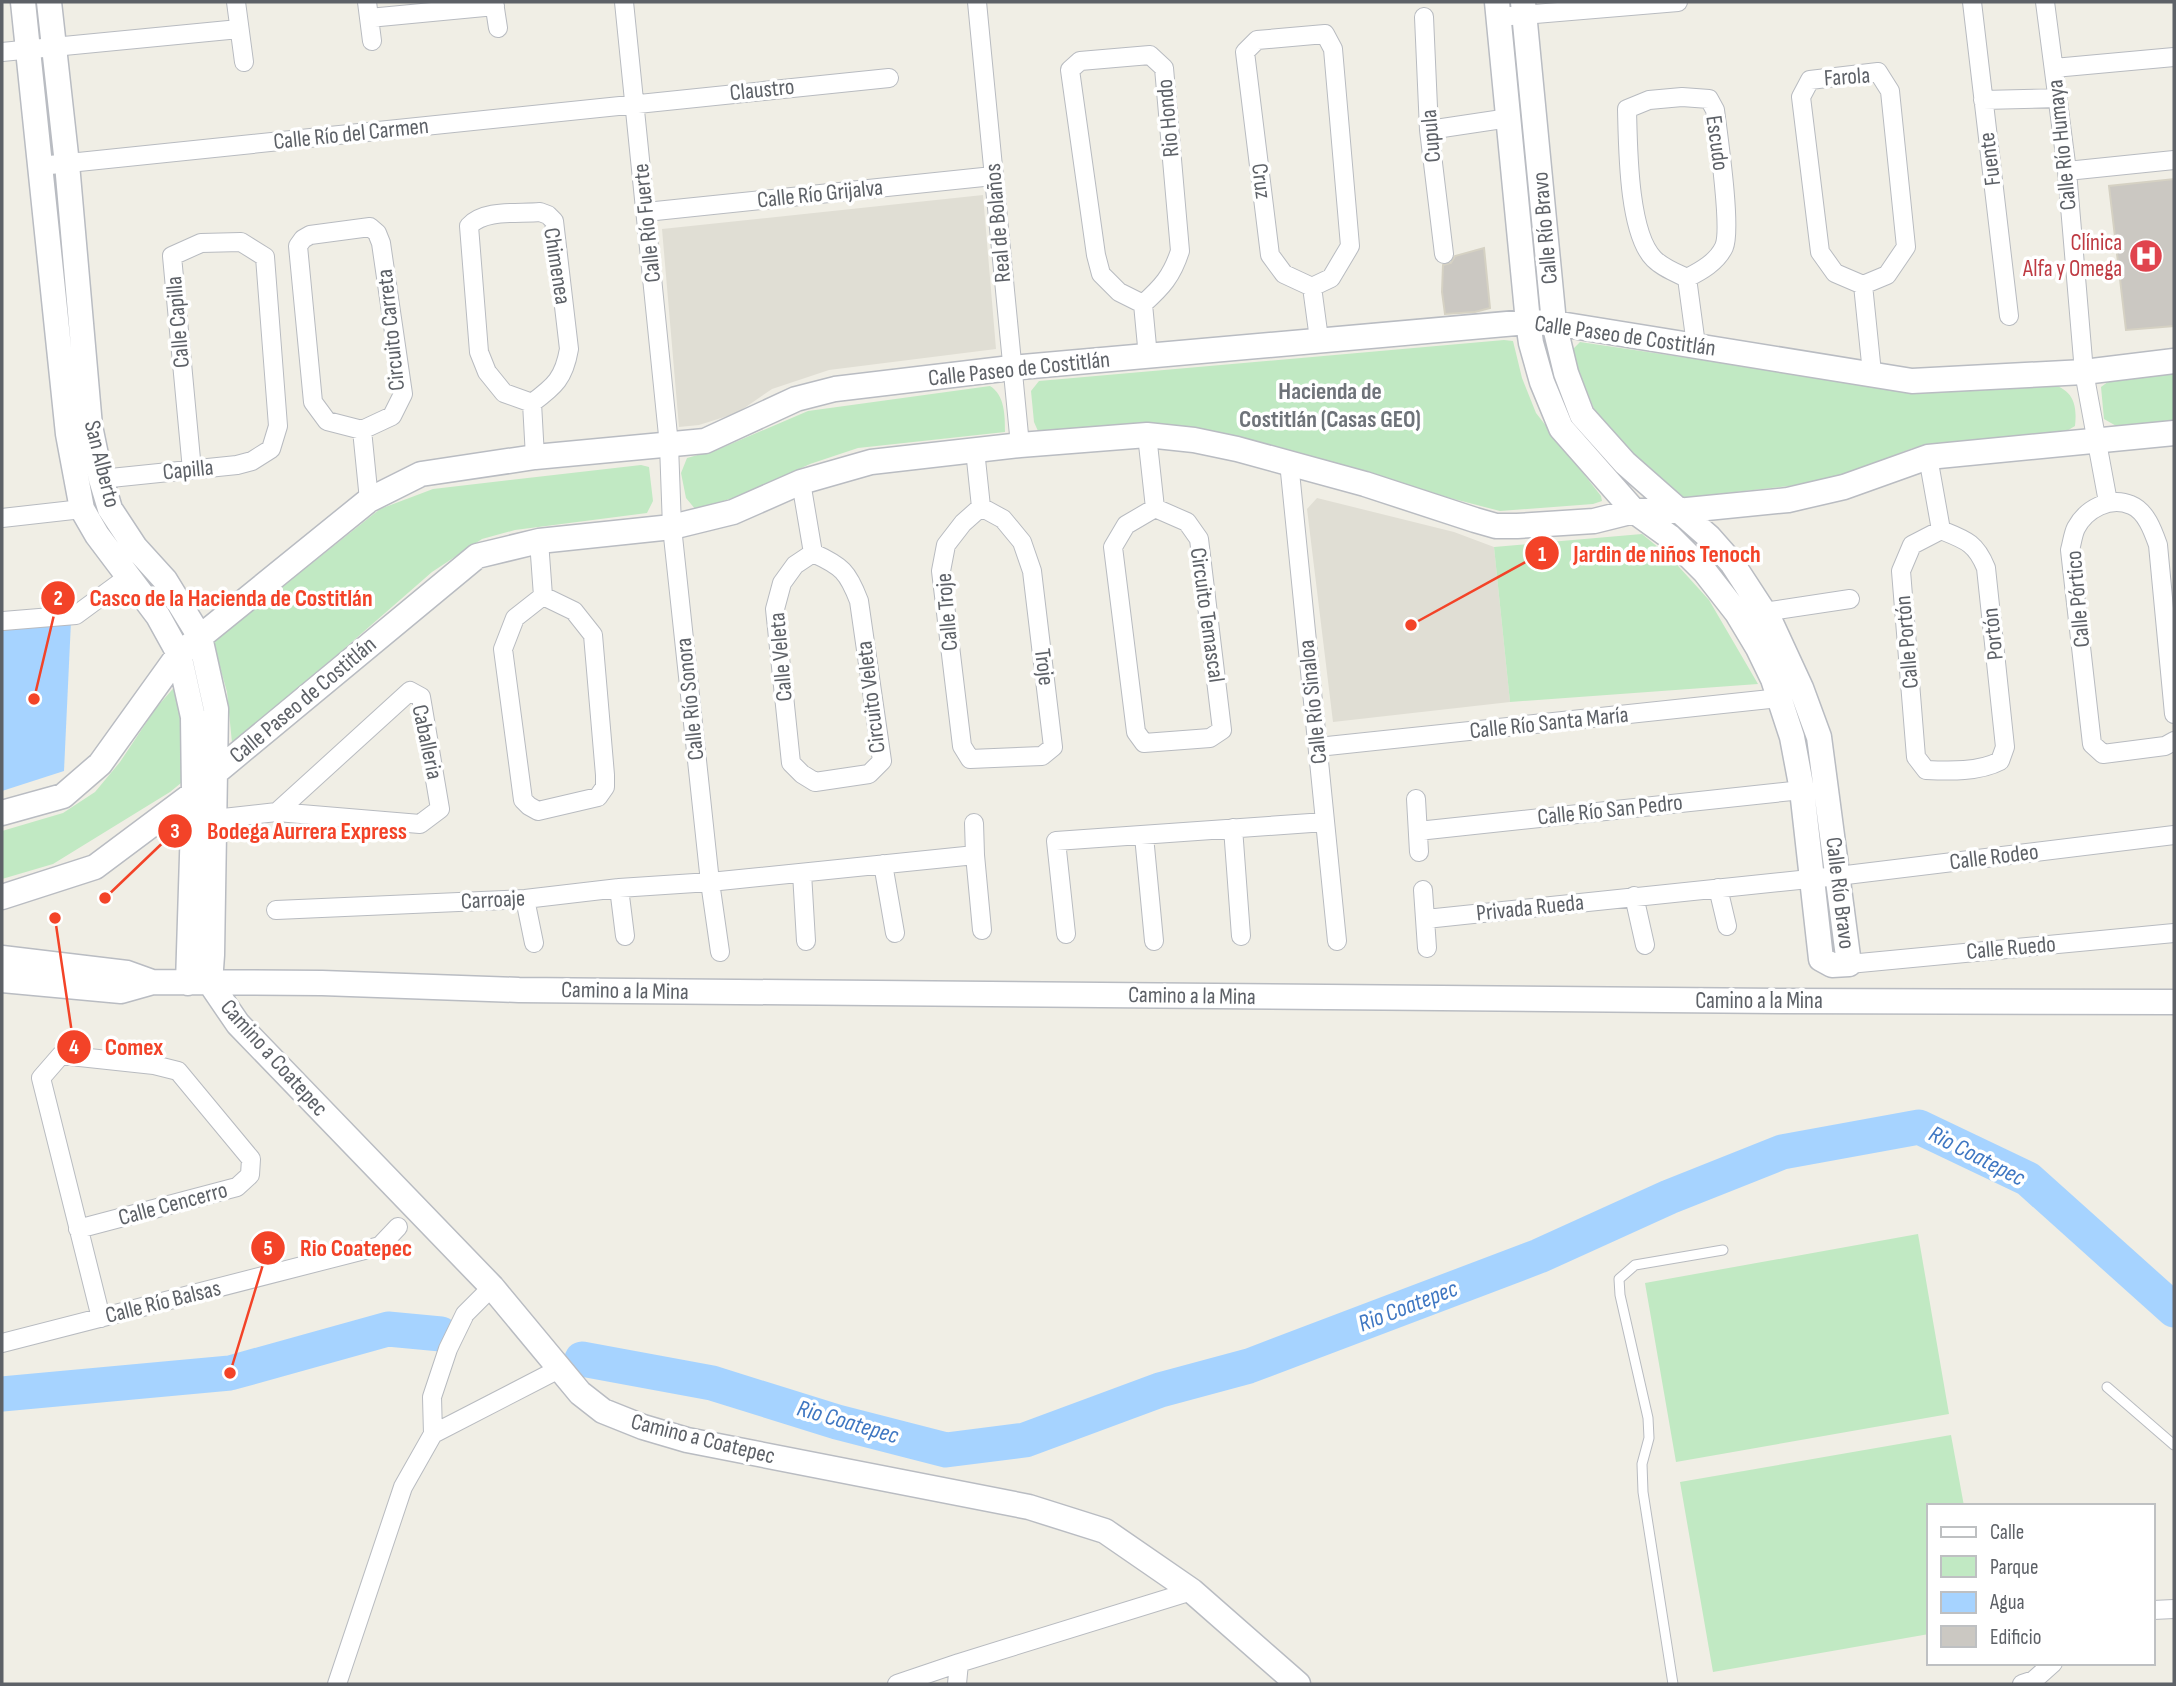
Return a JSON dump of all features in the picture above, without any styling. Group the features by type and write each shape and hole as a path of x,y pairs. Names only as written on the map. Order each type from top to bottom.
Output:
{"street":[{"name":"San Alberto","path":"23,2 68,434 82,509 97,536 158,616 179,654 193,717 199,983"},
{"name":"San Alberto","path":"49,2 67,164 90,426 101,479 110,509 135,547 165,580 200,637 216,709 212,955 199,983"},
{"path":"236,2 244,62"},
{"name":"Calle Río Fuerte","path":"624,2 669,445"},
{"name":"Real de Bolaños","path":"977,2 1020,445"},
{"path":"1498,9 1678,2"},
{"name":"Fuente","path":"1972,2 2009,316"},
{"name":"Calle Río Humaya","path":"2045,2 2067,171 2084,372 2108,502"},
{"path":"372,41 368,10 495,4 498,28"},
{"name":"Calle Río Bravo","path":"1498,9 1528,321 1542,382 1561,428 1634,511 1670,537 1705,572 1737,613 1758,648 1780,698 1792,737 1802,790 1821,959 1832,965 1849,964 1819,737 1801,688 1771,623 1732,563 1698,527 1625,463 1582,415 1566,373 1554,323 1524,9"},
{"name":"Cupula","path":"1424,17 1429,130 1444,254"},
{"path":"2,52 239,29"},
{"name":"Cruz","path":"1325,34 1333,49 1350,246 1331,278 1312,287 1284,274 1270,255 1245,52 1257,40 1325,34"},
{"name":"Rio Hondo","path":"1150,55 1164,68 1180,251 1174,270 1160,289 1143,304 1119,292 1101,274 1096,256 1070,70 1080,61 1150,55"},
{"path":"2054,68 2174,57"},
{"name":"Farola","path":"1878,72 1890,91 1906,247 1887,275 1863,285 1835,273 1821,252 1801,97 1810,80 1878,72"},
{"name":"Claustro","path":"635,103 889,78"},
{"name":"Escudo","path":"1682,97 1709,99 1715,110 1727,220 1725,246 1707,268 1687,278 1653,258 1640,237 1635,219 1627,110 1649,100 1682,97"},
{"path":"1983,100 2057,98"},
{"name":"Calle Río del Carmen","path":"40,166 635,103"},
{"path":"1429,130 1509,118"},
{"path":"2067,171 2174,160"},
{"name":"Calle Río Grijalva","path":"646,212 993,176"},
{"name":"Chimenea","path":"540,212 554,221 569,349 565,368 553,387 532,403 503,393 487,372 478,352 469,226 475,219 485,215 540,212"},
{"name":"Circuito Carreta","path":"370,227 377,233 381,243 403,394 392,416 362,430 327,421 313,402 298,246 310,235 370,227"},
{"name":"Calle Capilla","path":"192,470 172,256 201,243 241,243 265,257 278,426 271,449"},
{"path":"1687,278 1696,345"},
{"path":"1863,285 1872,373"},
{"path":"1312,287 1319,339"},
{"path":"1143,304 1147,357"},
{"name":"Calle Paseo de Costitlán","path":"2,813 63,796 100,764 179,654 369,500 421,474 535,457 705,441 796,399 835,389 1012,368 1528,321 1696,345 1912,381 2084,372 2174,361"},
{"path":"532,403 535,457"},
{"path":"362,430 369,500"},
{"name":"Calle Paseo de Costitlán","path":"2,897 95,867 194,793 477,556 539,541 671,527 733,512 801,482 871,462 1020,445 1147,435 1194,440 1289,462 1496,526 1517,526 1594,521 1634,511 1788,500 1844,487 1928,457 2174,433"},
{"path":"1147,435 1155,508"},
{"name":"Calle Río Sonora","path":"669,445 671,527 710,883 720,951"},
{"name":"Capilla","path":"101,479 237,465 252,461 271,449"},
{"path":"975,450 981,507"},
{"path":"1928,457 1941,530"},
{"name":"Calle Río Sinaloa","path":"1289,462 1337,941"},
{"path":"801,482 813,554"},
{"path":"2108,502 2132,505 2150,523 2158,545 2174,714"},
{"name":"Calle Pórtico","path":"2108,502 2093,509 2076,528 2070,550 2092,744 2102,754 2165,746 2174,741"},
{"name":"Calle Troje","path":"962,746 941,571 946,545 963,523 981,507"},
{"name":"Troje","path":"962,746 970,759 1042,756 1054,747 1032,571 1022,542 1003,519 981,507"},
{"name":"Circuito Temascal","path":"1155,508 1187,522 1199,539 1222,730 1210,738 1144,743 1136,732 1113,547 1126,525 1155,508"},
{"path":"2,518 82,509"},
{"name":"Portón","path":"1941,530 1969,541 1980,553 1986,568 2004,747 2000,761"},
{"name":"Calle Portón","path":"1941,530 1912,545 1901,571 1916,757 1926,770 1943,771 1988,767 2000,761"},
{"path":"539,541 544,596"},
{"name":"Calle Veleta","path":"792,763 775,609 782,583 795,565 813,554"},
{"name":"Circuito Veleta","path":"792,763 802,774 815,782 869,774 882,761 859,601 850,577 832,561 813,554"},
{"path":"3,621 76,615 129,576"},
{"path":"544,596 574,611 593,635 605,787 598,797 538,811 523,800 503,649 515,618 544,596"},
{"path":"1764,612 1850,599"},
{"name":"Caballeria","path":"214,819 277,812 420,824 440,809 422,696 410,691 277,812"},
{"name":"Calle Río Santa María","path":"1318,747 1780,698"},
{"name":"Calle Río San Pedro","path":"1418,831 1802,790"},
{"path":"1416,799 1419,852"},
{"path":"1066,934 1056,841 1325,821"},
{"path":"974,823 982,930"},
{"path":"1233,828 1241,936"},
{"name":"Calle Rodeo","path":"1813,877 2174,835"},
{"path":"1144,836 1154,941"},
{"name":"Carroaje","path":"276,910 525,900 619,888 710,883 975,855"},
{"path":"883,864 895,933"},
{"path":"802,873 806,941"},
{"name":"Privada Rueda","path":"1426,919 1813,877"},
{"path":"619,888 625,936"},
{"path":"1718,888 1727,926"},
{"path":"1423,890 1427,948"},
{"path":"1634,896 1645,945"},
{"path":"525,900 534,943"},
{"name":"Calle Ruedo","path":"1849,964 2174,933"},
{"path":"2,958 127,974 153,982 199,983"},
{"path":"2,980 121,991 153,982"},
{"name":"Camino a la Mina","path":"199,983 533,990 2174,1002"},
{"name":"Camino a Coatepec","path":"199,983 492,1287 580,1393 603,1411 654,1431 728,1449 1029,1507 1105,1531 1192,1591 1298,1684"},
{"name":"Calle Cencerro","path":"78,1229 237,1187 250,1175 251,1159 178,1071 154,1065 61,1055 41,1078 78,1229 100,1318"},
{"name":"Calle Río Balsas","path":"2,1343 380,1246 398,1227"},
{"path":"337,1684 403,1487 433,1434 432,1397 448,1349 465,1314 492,1287"},
{"path":"433,1434 559,1369"},
{"path":"897,1684 1192,1591"},
{"path":"2155,1610 2174,1609"},
{"path":"957,1684 960,1664"},
{"path":"2022,1684 2034,1680 2051,1665"}],"lane":[{"path":"1673,1684 1643,1492 1642,1464 1649,1438 1648,1418 1620,1295 1619,1279 1635,1265 1723,1250"},
{"path":"2107,1387 2174,1445"}],"shaded area":[{"path":"983,195 996,349 829,370 772,389 737,413 699,425 679,427 662,229"},
{"path":"1317,498 1454,532 1494,547 1510,702 1333,722 1307,509"}],"green space":[{"path":"1513,341 1522,378 1536,413 1601,496 1602,501 1593,504 1500,511 1342,470 1038,431 1034,422 1031,391 1039,381"},
{"path":"1580,342 1925,393 2043,382 2060,387 2070,396 2075,408 2075,426 2065,432 1913,448 1825,482 1682,498 1625,447 1596,414 1571,351"},
{"path":"2174,372 2174,421 2118,427 2104,419 2101,387 2113,378"},
{"path":"990,386 1001,400 1005,432 858,448 810,464 745,494 696,510 686,498 681,473 687,458 719,449 808,411"},
{"path":"641,465 649,467 653,501 647,513 515,530 482,539 432,572 232,743 227,692 213,642 380,509 433,489"},
{"path":"1642,534 1670,557 1709,600 1758,684 1510,702 1494,547"},
{"path":"178,683 184,735 181,783 53,864 2,879 2,831 63,813 95,792 120,762 156,708"},
{"path":"1918,1234 1949,1414 1676,1462 1645,1283"},
{"path":"1951,1435 1964,1504 1927,1504 1927,1634 1713,1672 1680,1482"}],"water":[{"path":"71,621 64,771 2,791 2,627"}],"building":[{"name":"Clínica Alfa y Omega","path":"2174,179 2174,326 2126,330 2109,186"},
{"path":"1484,248 1490,308 1445,314 1442,292 1443,265 1451,263 1455,256"}],"waterway":[{"name":"Rio Coatepec","path":"582,1359 712,1383 837,1422 946,1450 1025,1440 1160,1390 1249,1366 1539,1256 1669,1197 1782,1152 1919,1127 2028,1179 2174,1310"},
{"name":"Rio Coatepec","path":"2,1394 230,1373 388,1329 441,1334"}],"place":[{"name":"Clínica Alfa y Omega","path":"2146,256"},
{"name":"Jardin de niños Tenoch","path":"1411,625"},
{"name":"Casco de la Hacienda de Costitlán","path":"34,699"},
{"name":"Bodega Aurrera Express","path":"105,898"},
{"name":"Comex","path":"55,918"},
{"name":"Rio Coatepec","path":"230,1373"}],"district":[{"name":"Hacienda de Costitlán (Casas GEO)","path":"1330,405"}]}
